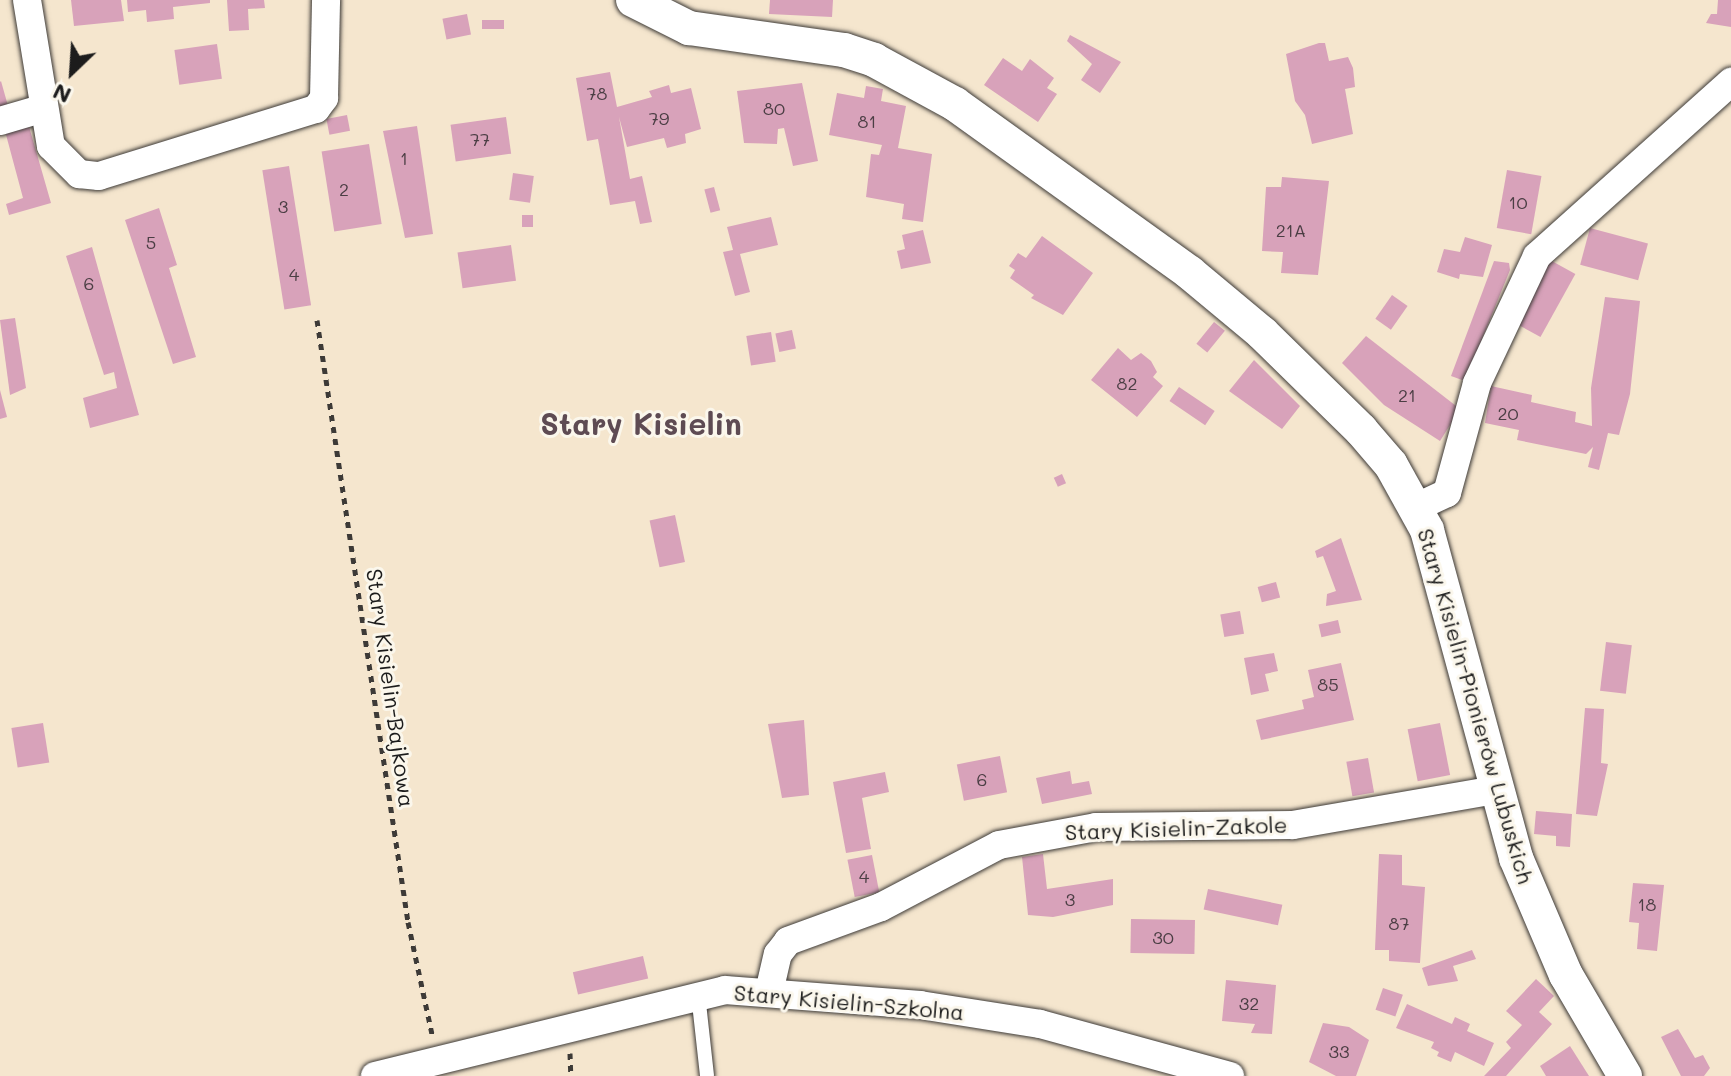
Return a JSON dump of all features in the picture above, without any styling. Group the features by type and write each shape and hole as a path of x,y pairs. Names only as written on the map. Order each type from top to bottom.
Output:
{"street":[{"path":"27,0 41,109 51,146 79,174 99,176 316,109 324,98 326,0"},
{"name":"Stary Kisielin-Pionierów Lubuskich","path":"633,0 689,28 820,45 874,60 997,131 1169,256 1262,333 1361,430 1417,507 1472,684 1496,790 1542,924 1625,1076"},
{"path":"1417,507 1447,493 1477,383 1537,256 1731,82"},
{"path":"0,121 41,109"},
{"name":"Stary Kisielin-Zakole","path":"769,992 778,954 788,941 881,907 999,845 1053,831 1096,827 1293,825 1496,790"},
{"name":"Stary Kisielin-Szkolna","path":"375,1076 441,1067 698,994 769,992 920,1005 1040,1024 1230,1076"}],"lane":[{"path":"698,994 707,1076"}],"path":[{"name":"Stary Kisielin-Bajkowa","path":"317,320 408,922 441,1067"}],"building":[{"path":"71,0 121,0 124,21 74,26"},
{"path":"127,0 210,0 210,3 173,7 174,19 147,22 146,10 128,12"},
{"path":"227,0 264,0 265,8 248,9 249,30 229,31"},
{"path":"770,0 833,0 832,17 769,14"},
{"path":"1718,0 1731,0 1731,27 1706,23 1711,14 1717,14"},
{"path":"467,14 471,35 446,39 442,19"},
{"path":"482,20 504,20 504,29 482,29"},
{"path":"1070,35 1121,62 1100,93 1081,80 1092,64 1067,41"},
{"path":"1325,43 1329,61 1348,57 1353,68 1355,87 1345,89 1353,134 1312,144 1305,115 1295,101 1286,54"},
{"path":"217,44 222,79 179,85 174,50"},
{"path":"1003,58 1022,71 1030,59 1054,78 1047,88 1057,94 1038,122 984,85"},
{"path":"610,72 617,107 652,97 649,91 669,85 671,93 691,88 701,129 685,134 686,143 667,148 664,138 627,147 619,117 630,179 642,176 652,222 640,224 635,201 610,205 598,139 587,141 576,78"},
{"path":"0,82 8,106 0,108"},
{"path":"802,83 818,161 793,166 784,128 778,129 777,144 744,143 737,91"},
{"path":"866,86 883,89 881,101 906,106 898,148 932,154 923,222 902,219 904,204 866,197 871,154 879,155 882,145 829,135 837,93 864,98"},
{"path":"347,115 350,131 329,135 326,119"},
{"path":"506,117 511,154 456,161 451,125"},
{"path":"28,123 51,203 9,215 6,204 23,198 5,131"},
{"path":"417,126 433,234 405,238 383,131"},
{"path":"369,144 382,224 334,232 322,152"},
{"path":"289,166 311,305 284,309 262,170"},
{"path":"1507,170 1541,176 1531,234 1497,228"},
{"path":"513,173 534,176 530,203 509,200"},
{"path":"1282,177 1329,181 1318,275 1281,273 1283,252 1262,251 1266,187 1281,187"},
{"path":"714,187 720,210 711,213 704,190"},
{"path":"159,208 177,265 169,268 196,357 173,364 125,220"},
{"path":"522,215 533,215 533,227 522,227"},
{"path":"771,217 778,245 740,254 750,292 735,296 723,252 733,250 727,227"},
{"path":"1590,228 1648,244 1638,280 1580,265"},
{"path":"923,230 931,263 901,269 897,251 905,249 902,235"},
{"path":"1042,236 1093,273 1063,315 1031,298 1034,295 1010,278 1015,270 1009,266 1018,253 1026,258"},
{"path":"1465,237 1492,245 1483,277 1460,274 1459,279 1437,272 1444,249 1460,252"},
{"path":"511,245 516,281 463,288 458,253"},
{"path":"92,247 139,415 90,428 83,398 117,388 114,372 104,375 66,256"},
{"path":"1550,260 1575,274 1540,337 1515,323"},
{"path":"1494,261 1509,263 1510,270 1465,381 1451,376"},
{"path":"1392,295 1408,306 1391,330 1375,319"},
{"path":"1605,297 1640,301 1630,394 1619,435 1608,433 1599,470 1588,467 1593,447 1586,454 1517,440 1519,430 1485,423 1491,386 1532,395 1531,402 1576,412 1575,422 1592,426 1591,388"},
{"path":"15,318 26,388 10,395 0,320"},
{"path":"1214,322 1225,331 1207,353 1196,344"},
{"path":"792,330 796,349 779,352 775,334"},
{"path":"771,332 776,362 751,366 746,336"},
{"path":"1366,336 1460,409 1440,441 1384,405 1342,363"},
{"path":"1118,348 1131,360 1141,353 1151,361 1157,372 1153,377 1163,386 1137,417 1091,380"},
{"path":"1254,360 1300,406 1282,429 1229,391"},
{"path":"1179,387 1215,411 1205,425 1169,401"},
{"path":"0,390 7,417 0,419"},
{"path":"1062,474 1066,483 1058,487 1054,478"},
{"path":"675,515 685,562 660,567 650,520"},
{"path":"1341,538 1362,600 1326,606 1327,594 1336,591 1323,556 1317,558 1315,551"},
{"path":"1276,582 1280,597 1262,602 1258,587"},
{"path":"1240,611 1244,634 1224,637 1220,614"},
{"path":"1338,620 1341,633 1321,637 1319,624"},
{"path":"1606,642 1632,645 1626,694 1600,691"},
{"path":"1274,653 1278,671 1265,674 1269,691 1251,695 1244,658"},
{"path":"1341,663 1354,720 1261,740 1256,720 1304,709 1302,700 1314,697 1308,670"},
{"path":"1585,708 1604,709 1601,763 1608,764 1597,816 1576,814"},
{"path":"804,720 809,795 782,798 768,724"},
{"path":"43,723 49,763 18,768 11,728"},
{"path":"1440,723 1450,775 1418,781 1408,729"},
{"path":"1000,756 1007,792 964,801 957,764"},
{"path":"1368,758 1374,792 1352,796 1346,762"},
{"path":"1070,771 1072,784 1089,781 1092,794 1042,804 1036,778"},
{"path":"885,772 889,792 862,798 871,849 846,853 833,782"},
{"path":"1536,811 1572,814 1570,847 1556,846 1556,836 1534,834"},
{"path":"1043,854 1047,889 1113,879 1113,905 1053,917 1028,915 1022,857"},
{"path":"1379,854 1402,855 1402,885 1425,887 1420,963 1389,961 1389,950 1375,950"},
{"path":"872,855 879,892 855,897 847,860"},
{"path":"1633,883 1664,885 1657,951 1637,949 1639,923 1629,922"},
{"path":"1208,889 1282,905 1278,925 1204,910"},
{"path":"1131,919 1195,920 1194,954 1130,953"},
{"path":"1472,950 1476,959 1453,966 1458,981 1428,986 1422,968"},
{"path":"643,956 648,978 578,995 573,972"},
{"path":"1536,979 1554,996 1539,1012 1552,1024 1506,1076 1484,1076 1511,1048 1506,1042 1522,1025 1506,1011"},
{"path":"1226,980 1276,985 1272,1034 1251,1033 1255,1024 1222,1021"},
{"path":"1383,988 1403,995 1395,1017 1376,1010"},
{"path":"1407,1004 1452,1024 1455,1017 1470,1024 1467,1031 1494,1043 1484,1066 1455,1052 1451,1062 1437,1056 1439,1052 1431,1048 1434,1042 1396,1028"},
{"path":"1323,1023 1349,1027 1369,1040 1356,1076 1336,1076 1309,1062"},
{"path":"1678,1029 1695,1058 1703,1055 1710,1068 1704,1076 1681,1076 1661,1037"},
{"path":"1570,1046 1589,1076 1546,1076 1540,1066"}],"district":[{"name":"Stary Kisielin","path":"641,423"}]}
